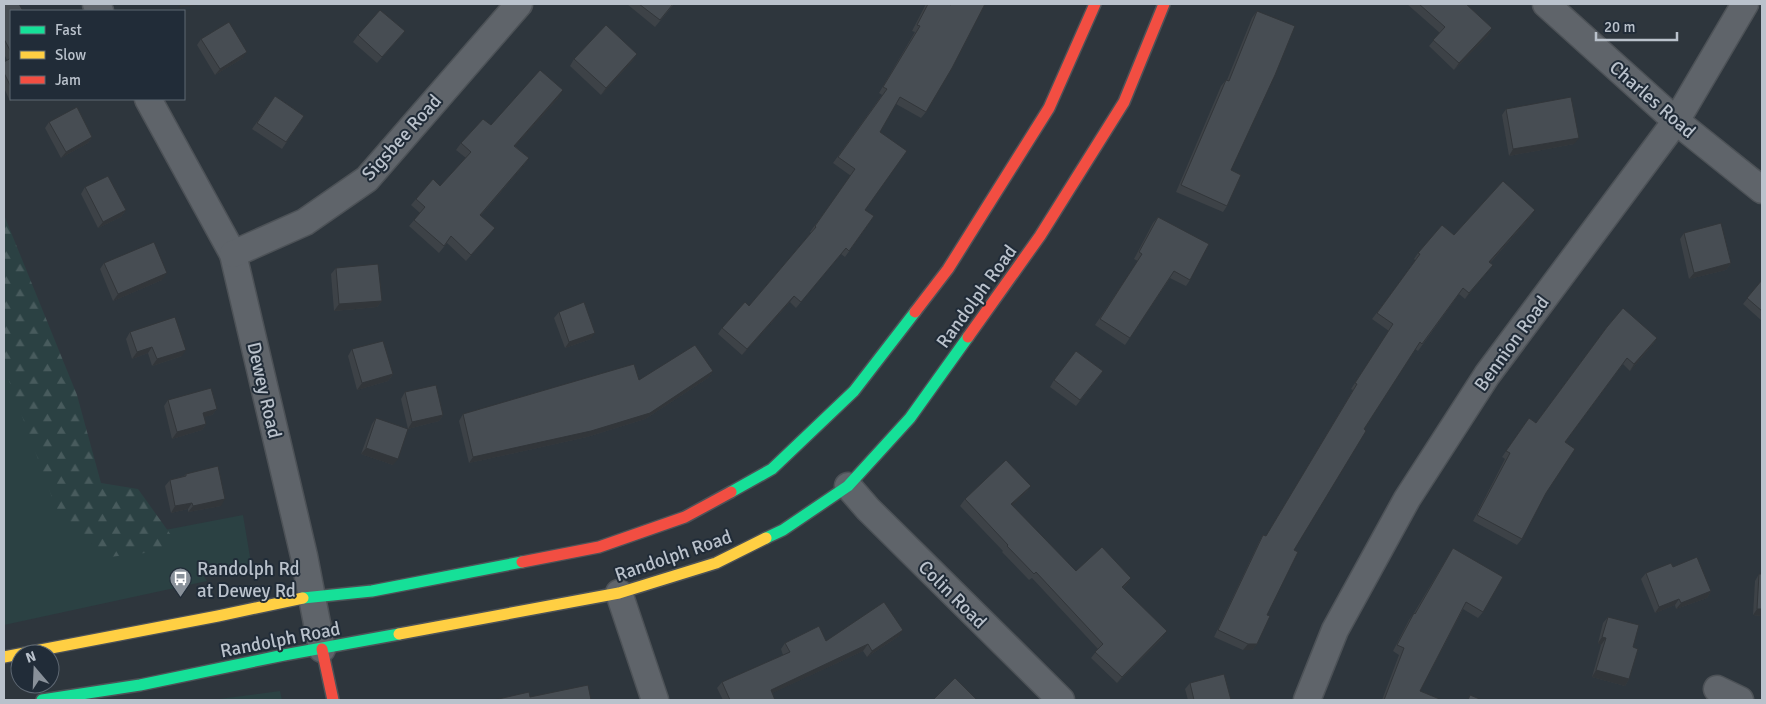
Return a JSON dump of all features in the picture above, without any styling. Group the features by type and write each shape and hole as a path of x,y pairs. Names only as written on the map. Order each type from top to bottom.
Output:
{"main road":[{"name":"Randolph Road","path":"4,657 311,596 372,591 599,547 685,517 772,469 854,391 948,269 1049,108 1095,4"},
{"name":"Randolph Road","path":"42,700 140,685 619,593 716,563 783,530 848,486 910,418 1040,236 1124,102 1164,4"},
{"name":"Dewey Road","path":"322,649 333,700"}],"street":[{"name":"Sigsbee Road","path":"233,254 305,222 367,179 519,4"},
{"name":"Charles Road","path":"1546,4 1676,121 1762,190"},
{"name":"Bennion Road","path":"1307,700 1335,630 1412,491 1486,375 1676,121 1745,4"},
{"name":"Dewey Road","path":"149,100 233,254 304,556 322,649"},
{"name":"Colin Road","path":"848,486 868,509 1060,700"},
{"path":"619,593 655,700"},
{"path":"1717,688 1740,700"}],"green space":[{"path":"4,215 77,395 101,483 138,489 181,549 109,557 60,519 4,367"},
{"path":"4,264 92,544 243,515 252,569 203,575 207,581 4,625"},
{"path":"280,691 282,700 211,700"}],"building":[{"path":"4,4 19,4 22,10 10,10 10,50 4,39"},
{"path":"639,4 673,4 660,20"},
{"path":"928,4 985,4 952,68 926,112 900,97 880,132 907,151 865,210 874,216 849,251 846,248 801,302 794,296 747,349 722,328 745,302 749,306 816,227 855,169 838,157 887,89 883,87 920,26 917,25"},
{"path":"1419,4 1466,4 1492,28 1459,63 1433,40 1445,27"},
{"path":"380,10 405,31 382,57 358,35"},
{"path":"1257,11 1295,26 1275,75 1231,170 1241,175 1227,206 1181,185 1226,80 1229,81"},
{"path":"229,22 247,52 220,69 201,39"},
{"path":"606,25 637,54 606,88 574,59"},
{"path":"10,59 10,85 4,73 4,62"},
{"path":"540,70 563,90 514,146 529,158 480,215 495,228 471,255 451,236 444,246 414,220 425,207 416,199 433,179 440,186 471,152 461,143 483,119 491,125"},
{"path":"275,96 304,116 286,142 257,123"},
{"path":"1571,97 1579,138 1513,149 1506,109"},
{"path":"77,107 92,137 66,152 49,122"},
{"path":"108,176 126,210 103,222 85,187"},
{"path":"1503,181 1535,210 1489,262 1493,265 1469,293 1463,288 1422,344 1420,342 1364,429 1366,431 1294,550 1298,552 1267,615 1270,616 1257,644 1248,644 1218,630 1263,535 1266,536 1357,384 1355,383 1393,324 1377,313 1420,254 1418,253 1442,225 1454,235"},
{"path":"1158,217 1209,244 1190,280 1174,271 1130,338 1100,319 1142,254 1139,252"},
{"path":"1721,223 1731,263 1694,273 1684,233"},
{"path":"154,242 167,273 118,294 104,263"},
{"path":"378,264 382,301 339,304 336,268"},
{"path":"1762,280 1762,311 1747,298"},
{"path":"584,302 595,333 569,342 559,312"},
{"path":"1623,308 1657,338 1634,364 1627,358 1565,442 1575,449 1546,493 1522,539 1477,515 1510,453 1506,451 1529,418 1536,423"},
{"path":"175,317 186,350 157,359 152,347 137,352 130,332"},
{"path":"383,341 393,374 362,383 352,349"},
{"path":"695,345 713,371 650,413 591,431 473,457 463,414 634,364 639,380"},
{"path":"1076,351 1103,371 1080,400 1054,380"},
{"path":"436,385 443,415 412,422 405,392"},
{"path":"211,388 217,409 203,413 206,424 177,432 168,400"},
{"path":"376,418 408,429 398,459 366,448"},
{"path":"1006,460 1031,486 1011,504 1076,571 1102,547 1131,578 1122,587 1167,631 1122,677 1095,652 1103,644 1036,572 1034,574 1007,546 965,499"},
{"path":"218,466 225,499 193,506 192,503 175,506 170,480"},
{"path":"1453,548 1503,577 1483,612 1466,602 1420,691 1442,700 1384,700 1404,648 1397,645"},
{"path":"1697,557 1711,591 1681,603 1679,599 1659,607 1646,573 1671,563 1673,567"},
{"path":"1759,574 1762,574 1762,609 1757,609"},
{"path":"884,602 903,630 872,651 868,644 771,690 775,700 730,700 722,682 790,652 785,643 819,626 826,641"},
{"path":"1608,617 1639,625 1633,647 1638,649 1629,679 1596,670 1606,638 1602,637"},
{"path":"1224,674 1231,700 1194,700 1190,683"},
{"path":"955,678 977,700 933,700"},
{"path":"588,685 591,700 494,700 529,692 530,697"},
{"path":"1470,695 1482,700 1468,700"}],"traffic: fast":[{"path":"731,492 772,469 854,391 915,312"},
{"path":"766,538 783,530 848,486 910,418 968,337"},
{"path":"303,598 372,591 522,562"},
{"path":"42,700 140,685 284,655 399,634"}],"traffic: slow":[{"path":"399,634 619,593 716,563 766,538"},
{"path":"4,657 303,598"}],"traffic: jam":[{"path":"915,312 948,269 1049,108 1095,4"},
{"path":"968,337 1040,236 1124,102 1164,4"},
{"path":"522,562 599,547 685,517 731,492"},
{"path":"322,649 333,700"}],"place":[{"name":"Randolph Rd at Dewey Rd","path":"181,598"}]}
